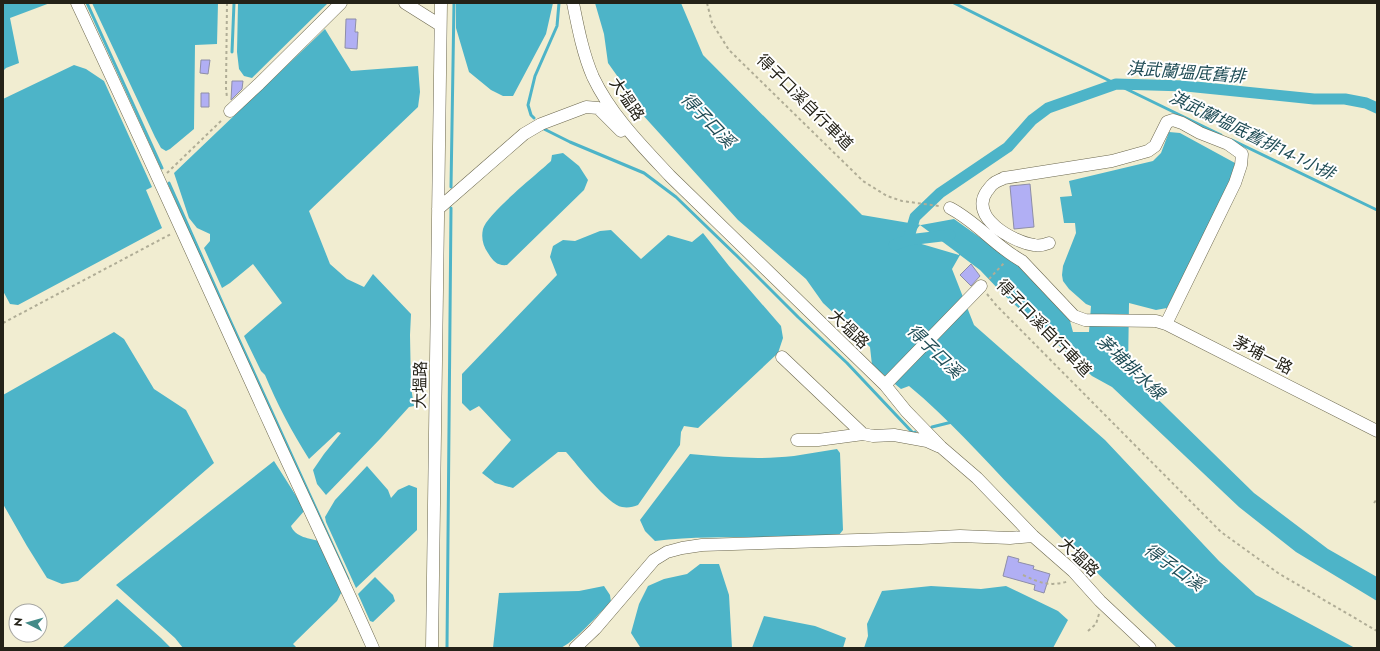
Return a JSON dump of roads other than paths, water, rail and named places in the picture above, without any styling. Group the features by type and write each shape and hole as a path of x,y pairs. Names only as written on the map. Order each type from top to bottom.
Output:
{"street":[{"path":"77,3 160,181 280,446 336,564 373,648"},
{"path":"230,112 341,3"},
{"path":"405,3 440,26"},
{"name":"大塭路","path":"432,648 441,3"},
{"name":"大塭路","path":"573,3 579,34 593,77 611,106 636,140 675,181 885,385 906,411 941,447 977,478 1004,504 1033,536 1079,577 1100,601 1150,648"},
{"path":"438,208 524,134 541,124 586,107 598,108 626,136 636,140"},
{"path":"1049,244 1034,245 1010,238 992,223 986,215 983,206 984,196 993,184 1004,178 1112,161 1148,151 1155,146 1167,122 1173,120 1228,144 1242,154 1239,172 1166,324"},
{"name":"得子口溪自行車道","path":"950,208 960,213 1011,255 1022,261 1074,316 1086,320"},
{"path":"885,385 981,286"},
{"name":"茅埔一路","path":"1086,320 1156,321 1166,324 1377,430"},
{"path":"782,357 864,434"},
{"path":"797,440 818,440 864,434 872,436 894,435 927,441 941,447"},
{"path":"575,648 595,629 654,560 667,552 682,548 702,545 913,539 960,536 1010,538 1033,536"}],"water":[{"path":"3,3 50,3 10,18 19,63 6,68 3,71"},
{"path":"92,3 218,3 217,44 195,45 194,129 170,149 166,151 161,148 155,137"},
{"path":"238,3 328,3 252,78 244,76 239,69 237,52"},
{"path":"456,3 553,3 546,34 513,96 503,96 491,90 469,72 456,28"},
{"name":"得子口溪","path":"595,3 681,3 703,55 862,215 921,225 954,219 1023,268 1070,321 1073,332 1089,332 1091,306 1086,304 1069,289 1063,281 1063,266 1076,233 1075,223 1064,223 1060,197 1072,196 1069,181 1153,161 1161,153 1169,132 1180,133 1235,163 1230,181 1167,308 1156,310 1129,303 1128,370 1254,493 1328,549 1377,577 1377,601 1296,552 1239,507 1112,387 1092,376 1001,292 980,270 960,255 952,269 974,325 1105,440 1219,561 1256,595 1355,648 1177,648 1076,552 923,398 909,386 901,389 872,365 870,347 823,303 806,279 738,220 641,113 630,94 608,63 604,34","holes":["920,225 959,255 908,240"]},
{"path":"325,29 351,71 418,66 420,92 418,107 309,211 330,264 347,279 364,287 373,274 411,314 411,387 414,406 409,407 326,495 317,484 313,470 341,433 338,432 309,459 285,418 265,375 261,371 244,336 282,303 253,264 222,288 204,248 210,241 210,234 197,228 189,218 174,173"},
{"path":"74,65 86,69 104,81 152,187 146,190 162,228 18,305 10,304 3,291 3,99"},
{"path":"563,153 579,166 588,180 584,190 507,265 498,264 490,256 483,242 483,229 486,222 524,184 551,161 552,155"},
{"path":"611,230 641,259 668,235 692,242 703,233 729,266 781,326 783,338 778,353 698,428 684,426 681,432 680,445 638,505 632,507 622,507 616,505 601,492 566,452 558,452 513,488 495,483 482,473 511,440 479,406 470,411 462,403 462,374 557,275 550,257 553,246 563,240 575,241 600,231"},
{"path":"114,332 124,339 154,389 186,410 214,463 78,581 62,584 47,578 3,504 3,395"},
{"path":"837,449 840,453 843,530 839,535 697,538 655,541 645,531 640,520 690,454 768,458 794,456"},
{"path":"274,461 305,510 291,526 293,530 299,535 320,541 342,591 337,601 293,644 297,648 183,648 175,638 116,585"},
{"path":"367,466 388,490 391,498 398,490 409,485 417,488 417,530 356,588 325,517 335,500"},
{"path":"700,564 719,564 729,595 732,648 640,647 631,633 639,604 648,586 664,579 687,574"},
{"path":"375,577 393,595 395,601 373,622 370,621 358,594"},
{"path":"604,586 610,595 611,602 572,641 560,648 493,648 499,593 579,591"},
{"path":"931,586 981,589 1006,586 1058,611 1068,620 1053,648 864,648 868,636 867,624 882,591"},
{"path":"117,599 171,648 62,648"},
{"path":"764,616 815,626 846,638 843,648 752,648"}],"waterway":[{"path":"87,3 162,168"},
{"path":"232,52 234,3"},
{"path":"451,187 454,3"},
{"path":"534,118 531,115 528,105 535,76 557,26 559,3"},
{"path":"954,3 1221,135"},
{"name":"淇武蘭塭底舊排14-1小排","path":"909,237 915,217 940,193 1008,147 1032,120 1048,108 1116,84 1186,86 1314,99 1345,99 1366,103 1377,108"},
{"path":"544,129 570,142 644,173 676,197 847,363 913,433 915,432"},
{"name":"淇武蘭塭底舊排14-1小排","path":"1232,140 1377,210"},
{"path":"169,183 348,579"},
{"path":"447,648 451,208"},
{"name":"茅埔排水線","path":"894,245 908,240 950,235"},
{"path":"932,427 952,422"}],"water label":[{"name":"淇武蘭塭底舊排","path":"1186,72"}]}
